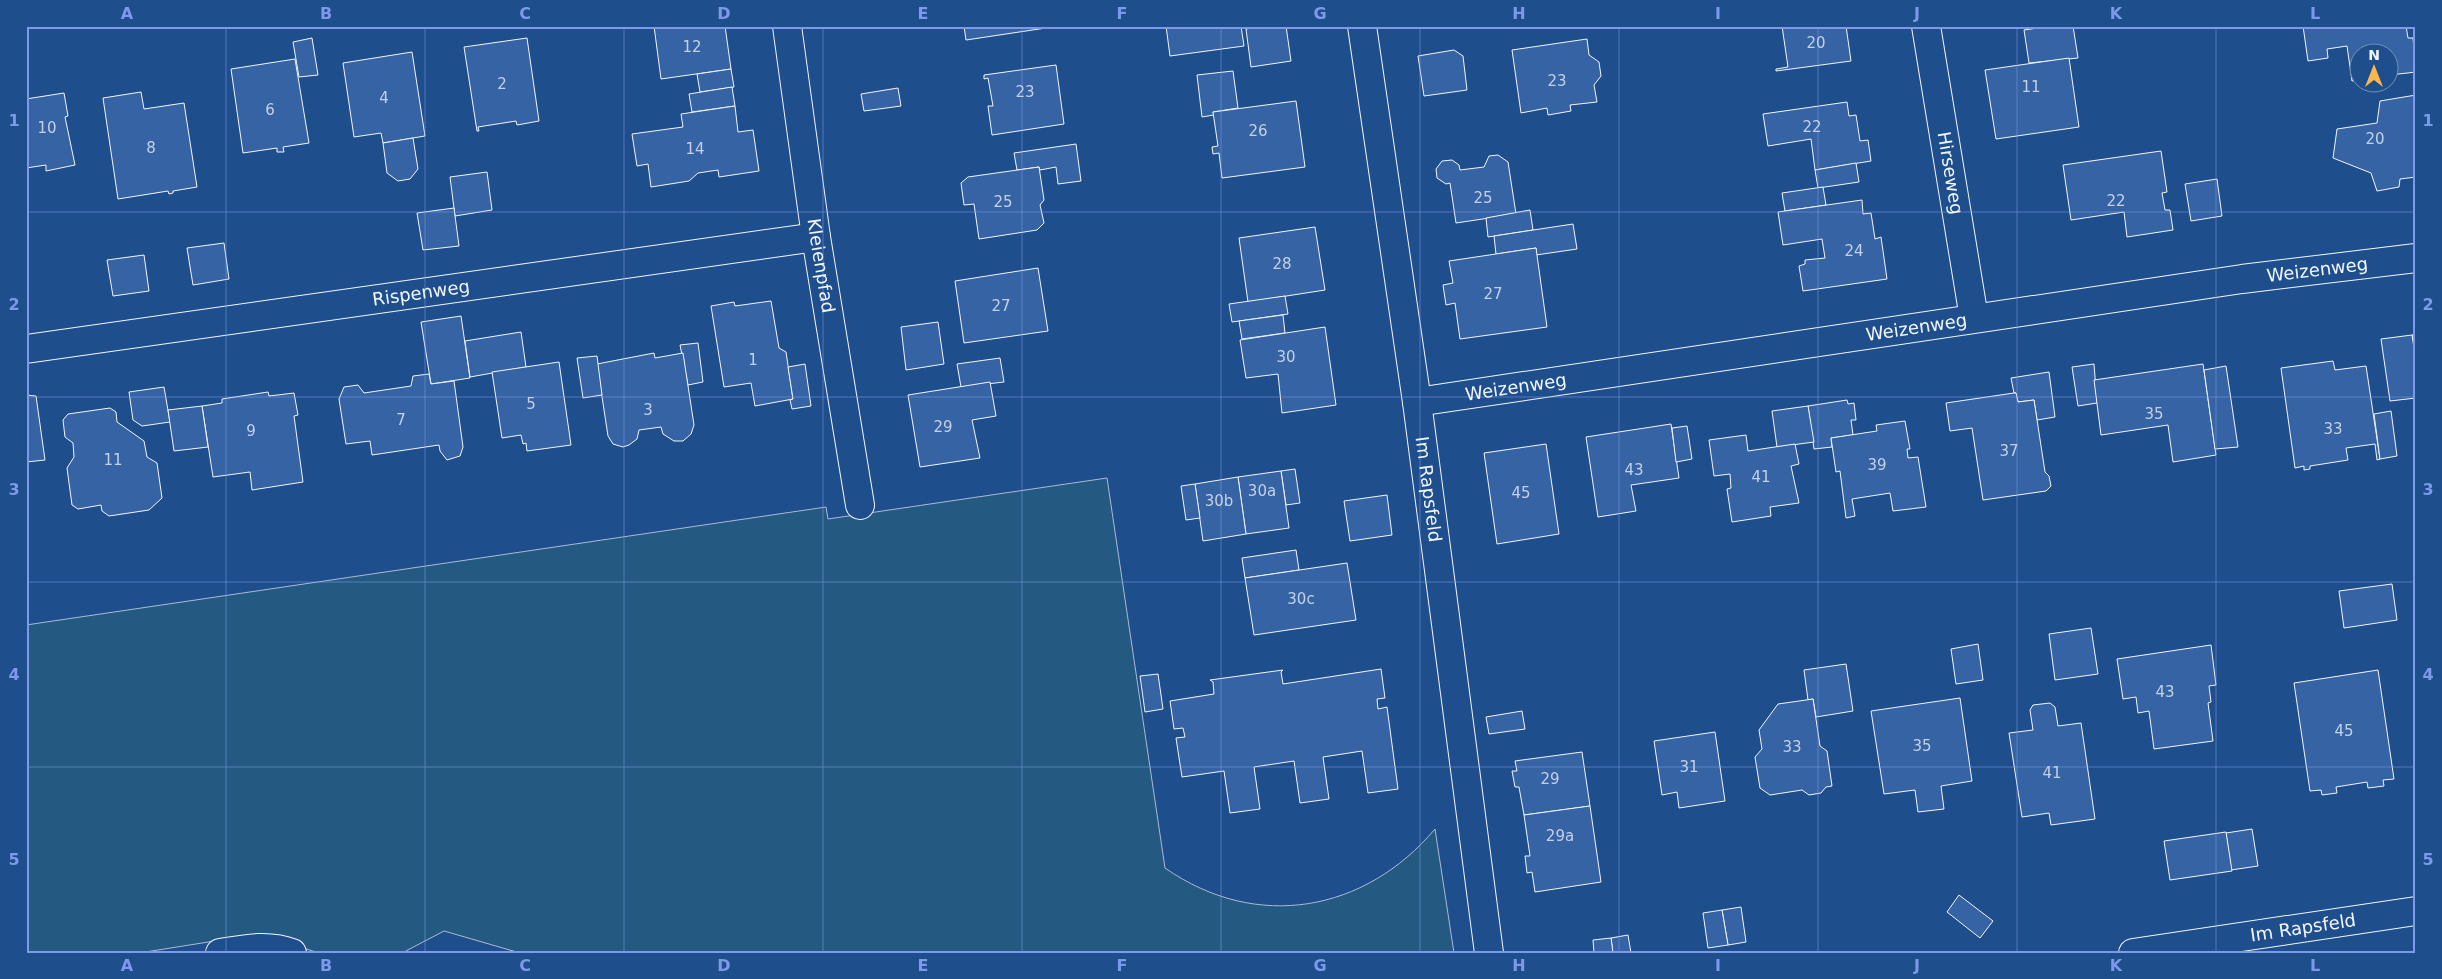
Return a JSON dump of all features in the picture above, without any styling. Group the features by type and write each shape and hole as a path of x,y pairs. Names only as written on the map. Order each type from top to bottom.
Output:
{"street":[{"name":"Kleienpfad","path":"787,26 816,237 860,505"},
{"name":"Im Rapsfeld","path":"1362,26 1417,402 1489,953"},
{"name":"Hirseweg","path":"1926,26 1974,318"},
{"name":"Rispenweg","path":"26,349 816,237"},
{"name":"Weizenweg","path":"1417,402 2242,279 2416,258"},
{"name":"Im Rapsfeld","path":"2132,953 2416,911"},
{"path":"220,953 253,948 283,949 292,953"}],"shaded area":[{"path":"1107,478 1165,868 1200,888 1236,901 1272,906 1308,904 1343,895 1376,879 1407,857 1435,829 1454,953 520,953 444,931 402,953 319,953 259,934 139,953 26,953 26,625 826,507 828,519"}],"building":[{"path":"654,26 725,26 731,69 661,79"},
{"path":"964,26 1046,26 1046,28 966,40"},
{"path":"1166,26 1241,26 1244,46 1170,56"},
{"path":"1262,26 1286,26 1291,61 1251,67 1246,29"},
{"path":"1782,26 1846,26 1851,61 1776,71 1776,69 1788,67"},
{"path":"2052,26 2073,26 2078,58 2029,63 2024,30"},
{"path":"2303,26 2406,26 2408,38 2413,38 2416,72 2400,74 2400,42 2350,42 2350,67 2347,46 2327,49 2328,58 2308,61"},
{"path":"312,38 318,75 299,77 293,42"},
{"path":"527,38 539,121 517,125 516,121 478,127 479,131 477,131 464,47"},
{"path":"1587,39 1589,55 1599,62 1601,76 1594,85 1597,102 1570,105 1571,111 1548,115 1547,108 1521,113 1512,50"},
{"path":"1454,50 1463,56 1467,90 1424,96 1418,56"},
{"path":"412,52 425,136 383,143 381,133 354,137 343,63"},
{"path":"2069,58 2079,127 1996,139 1985,70"},
{"path":"295,59 309,143 283,147 284,152 277,152 277,148 243,153 231,69"},
{"path":"1056,65 1064,124 992,135 988,106 993,106 988,78 984,79 984,75"},
{"path":"731,69 734,87 700,92 697,74"},
{"path":"1233,71 1238,108 1213,112 1214,115 1202,117 1197,75"},
{"path":"732,87 735,106 692,112 689,94"},
{"path":"898,88 901,106 864,111 861,94"},
{"path":"141,92 144,109 184,103 197,187 173,191 173,193 169,194 168,191 118,199 103,98"},
{"path":"64,93 68,116 65,117 75,165 46,171 46,165 26,168 26,99"},
{"path":"2416,95 2416,177 2400,179 2399,187 2377,191 2371,173 2333,158 2337,129 2377,123 2380,101"},
{"path":"1296,101 1305,167 1222,178 1219,153 1213,154 1212,147 1218,146 1213,112"},
{"path":"1847,102 1849,116 1856,115 1860,141 1868,140 1871,161 1815,170 1811,139 1768,146 1763,114"},
{"path":"735,106 738,132 753,130 759,171 719,177 718,170 698,173 689,181 651,187 648,164 637,166 632,134 683,127 681,114"},
{"path":"413,138 418,169 410,179 398,181 387,173 383,143"},
{"path":"1076,144 1081,181 1058,184 1056,167 1040,170 1039,167 1017,170 1014,153"},
{"path":"2161,151 2167,192 2162,193 2165,210 2170,210 2173,230 2127,237 2124,212 2071,220 2063,165"},
{"path":"1498,155 1508,162 1516,214 1456,223 1450,183 1446,184 1437,178 1436,169 1442,161 1452,160 1459,165 1460,170 1484,167 1489,156"},
{"path":"1856,163 1859,182 1818,188 1815,170"},
{"path":"1039,167 1044,200 1040,205 1044,223 1037,230 979,239 974,204 964,205 961,183 968,177"},
{"path":"487,172 492,210 455,216 450,177"},
{"path":"2217,179 2222,216 2191,221 2185,184"},
{"path":"1823,187 1826,205 1785,211 1782,193"},
{"path":"1862,200 1863,214 1871,213 1875,239 1881,237 1887,279 1803,291 1799,266 1805,264 1805,260 1825,258 1822,239 1783,245 1778,212"},
{"path":"454,208 459,246 423,250 417,213"},
{"path":"1530,210 1533,230 1488,237 1486,218"},
{"path":"1573,224 1577,249 1536,255 1536,248 1496,254 1494,236"},
{"path":"1315,227 1325,290 1248,302 1239,238"},
{"path":"224,243 229,279 193,285 187,248"},
{"path":"1536,248 1547,327 1460,339 1455,303 1446,305 1443,285 1453,283 1449,261"},
{"path":"144,255 149,291 113,296 107,260"},
{"path":"1038,268 1048,331 964,343 955,281"},
{"path":"1285,296 1288,314 1232,322 1229,304"},
{"path":"771,301 779,348 786,352 793,399 755,406 751,383 724,387 711,306 734,302 735,306"},
{"path":"1283,315 1285,333 1242,339 1239,321"},
{"path":"461,316 470,378 431,384 421,322"},
{"path":"938,322 944,364 906,370 901,327"},
{"path":"1325,327 1336,405 1282,413 1278,374 1246,378 1240,340"},
{"path":"521,332 526,367 470,377 465,341"},
{"path":"2416,334 2416,361 2412,335"},
{"path":"2412,335 2416,361 2416,398 2390,401 2381,339"},
{"path":"698,343 703,382 688,385 680,345"},
{"path":"654,353 655,358 683,353 694,425 691,434 683,441 674,441 663,434 661,427 639,430 637,439 629,445 623,447 613,444 608,436 597,364"},
{"path":"597,356 602,395 583,398 577,358"},
{"path":"1000,358 1004,382 961,387 957,364"},
{"path":"2333,361 2335,370 2366,366 2380,459 2377,460 2375,444 2346,448 2348,460 2310,466 2310,469 2304,470 2304,466 2295,468 2281,368"},
{"path":"559,362 571,445 527,451 526,443 523,444 521,435 502,438 492,372"},
{"path":"805,364 811,406 792,409 790,400 793,399 788,367"},
{"path":"2094,364 2097,403 2078,406 2072,367"},
{"path":"2203,364 2216,455 2173,462 2168,425 2101,435 2094,380"},
{"path":"2226,366 2238,447 2215,449 2204,370"},
{"path":"2049,372 2055,417 2037,420 2034,400 2018,402 2011,378"},
{"path":"429,374 431,384 454,381 463,447 460,456 447,460 440,451 439,445 372,455 370,441 346,444 339,399 344,387 358,385 364,393 411,386 413,376"},
{"path":"990,382 996,416 972,420 980,458 920,467 908,395"},
{"path":"164,387 170,422 142,426 133,420 129,392"},
{"path":"268,392 269,396 294,393 298,415 294,416 303,482 252,490 250,472 213,477 202,406 222,403 222,399"},
{"path":"2016,393 2018,402 2034,400 2045,472 2049,476 2051,486 2046,491 1983,500 1972,428 1950,431 1946,403"},
{"path":"26,395 36,396 45,460 26,462"},
{"path":"1847,400 1848,404 1854,403 1856,420 1851,420 1853,435 1831,438 1832,447 1814,449 1808,406"},
{"path":"202,406 208,447 174,451 168,410"},
{"path":"1808,406 1814,442 1777,447 1772,411"},
{"path":"110,408 116,412 117,422 144,441 147,457 157,463 162,498 149,510 109,516 102,511 101,505 78,509 72,505 67,468 74,457 73,443 65,437 63,420 68,414"},
{"path":"2391,411 2397,456 2380,459 2374,414"},
{"path":"1905,421 1910,449 1907,449 1908,458 1918,457 1926,507 1893,511 1890,493 1852,499 1855,516 1846,518 1840,471 1836,472 1831,438 1877,431 1876,425"},
{"path":"1671,424 1679,478 1631,485 1636,511 1598,517 1586,437"},
{"path":"1687,426 1692,459 1676,462 1672,428"},
{"path":"1746,435 1748,451 1795,444 1799,464 1791,466 1799,503 1770,507 1771,516 1732,522 1727,489 1731,488 1730,474 1714,476 1709,440"},
{"path":"1546,444 1559,534 1497,544 1484,453"},
{"path":"1295,469 1300,503 1286,505 1281,471"},
{"path":"1281,471 1289,528 1246,534 1238,477"},
{"path":"1238,477 1246,534 1203,541 1195,484"},
{"path":"1195,484 1200,518 1186,520 1181,486"},
{"path":"1387,495 1392,535 1350,541 1344,501"},
{"path":"1296,550 1299,570 1245,578 1242,558"},
{"path":"1347,563 1356,620 1254,635 1245,578"},
{"path":"2392,584 2397,620 2344,628 2339,591"},
{"path":"2091,628 2098,674 2055,680 2049,634"},
{"path":"1978,644 1983,680 1956,684 1951,649"},
{"path":"2211,645 2216,685 2209,686 2211,702 2208,703 2213,741 2154,749 2149,711 2138,713 2136,697 2123,699 2117,659"},
{"path":"1846,664 1853,711 1816,717 1813,699 1808,700 1804,670"},
{"path":"1381,669 1385,698 1377,699 1378,709 1387,707 1398,789 1368,793 1362,751 1323,757 1329,799 1300,803 1294,761 1254,767 1260,809 1230,813 1224,771 1182,777 1176,738 1185,737 1183,728 1174,729 1170,701 1214,694 1213,682 1210,680 1283,670 1281,672 1283,684"},
{"path":"2378,670 2394,779 2383,780 2384,786 2368,788 2367,782 2336,787 2337,793 2322,795 2321,790 2310,791 2294,683"},
{"path":"1158,674 1163,709 1145,712 1140,676"},
{"path":"1960,698 1972,781 1941,786 1944,809 1918,812 1915,790 1884,794 1871,711"},
{"path":"1813,699 1820,746 1827,751 1832,786 1826,787 1821,793 1809,795 1802,790 1770,795 1760,788 1755,757 1762,749 1759,730 1778,704"},
{"path":"2050,703 2055,707 2058,726 2081,723 2095,819 2051,825 2049,813 2022,817 2009,733 2033,730 2030,710 2033,705"},
{"path":"1522,711 1525,729 1489,734 1486,717"},
{"path":"1715,732 1725,801 1679,808 1677,792 1662,795 1654,741"},
{"path":"1582,752 1590,806 1524,815 1519,787 1515,787 1512,771 1517,771 1515,761"},
{"path":"1590,806 1601,882 1535,892 1532,872 1527,873 1525,856 1530,856 1524,815"},
{"path":"2252,829 2258,866 2231,870 2226,833"},
{"path":"2226,832 2232,871 2170,880 2164,841"},
{"path":"1959,895 1993,921 1980,938 1947,912"},
{"path":"1741,907 1746,942 1728,945 1722,910"},
{"path":"1722,910 1728,945 1708,948 1703,913"},
{"path":"1628,935 1631,953 1613,953 1611,938"},
{"path":"1611,938 1613,953 1594,953 1593,940"}]}
